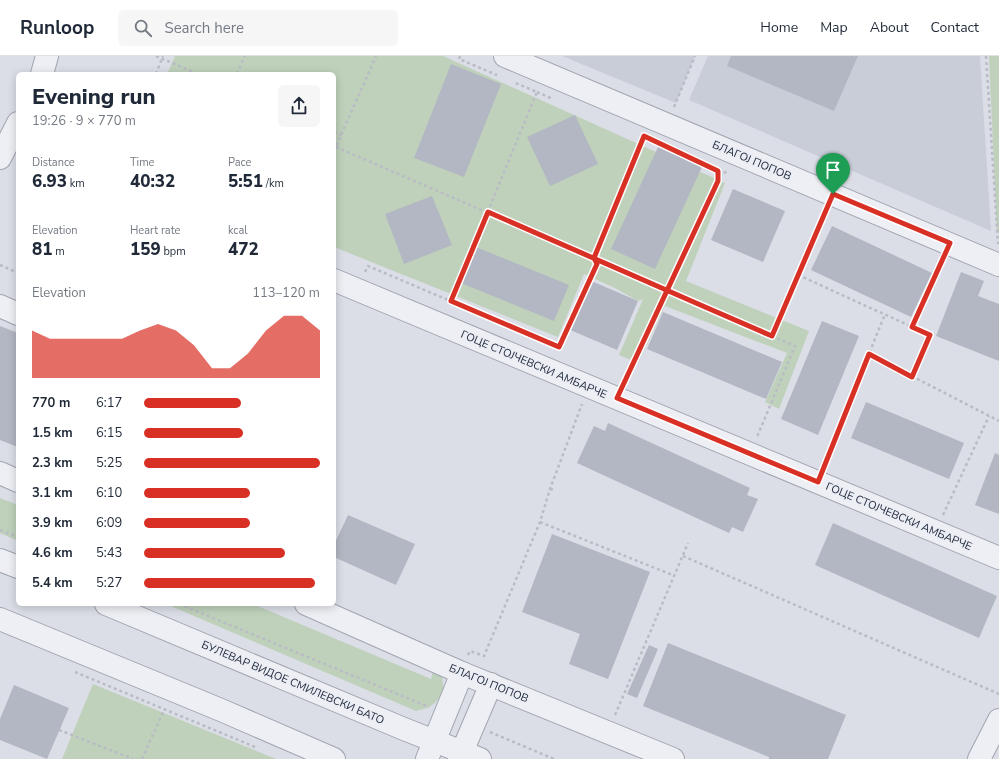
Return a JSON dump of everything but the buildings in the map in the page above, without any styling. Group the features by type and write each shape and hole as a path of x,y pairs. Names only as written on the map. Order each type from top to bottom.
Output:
{"street":[{"path":"43,72 47,56"},
{"name":"БЛАГОЈ ПОПОВ","path":"506,56 999,265"},
{"path":"6,147 16,127"},
{"name":"ГОЦЕ СТОЈЧЕВСКИ АМБАРЧЕ","path":"336,281 999,558"},
{"path":"0,306 16,313"},
{"path":"0,473 16,480"},
{"path":"0,560 16,566"},
{"name":"БУЛЕВАР ВИДОЕ СМИЛЕВСКИ БАТО","path":"111,606 404,729 431,750 467,757"},
{"name":"БЛАГОЈ ПОПОВ","path":"311,606 462,673 673,759"},
{"path":"0,619 221,710 334,759"},
{"path":"431,750 462,673"},
{"path":"467,757 491,684"},
{"path":"980,759 999,720"}],"path":[{"path":"156,56 162,57 194,72"},
{"path":"238,72 245,56"},
{"path":"376,56 336,147 795,346 750,454"},
{"path":"460,56 459,59 502,77"},
{"path":"667,124 695,56"},
{"path":"986,56 999,265"},
{"path":"157,72 162,57"},
{"path":"451,301 537,92 509,80"},
{"path":"336,133 341,135"},
{"path":"361,278 368,266 559,347 597,264 594,258 644,136 651,140"},
{"path":"617,398 718,181 718,171 664,146"},
{"path":"772,336 833,194"},
{"path":"912,327 950,243"},
{"path":"0,265 16,271"},
{"path":"798,275 930,335 912,377"},
{"path":"818,482 885,314"},
{"path":"869,354 999,421"},
{"path":"462,673 470,651 484,656 540,522 550,489 589,387"},
{"path":"935,531 989,416"},
{"path":"550,489 555,490"},
{"path":"540,522 675,576"},
{"path":"0,530 16,537"},
{"path":"607,732 688,543"},
{"path":"683,556 999,694"},
{"path":"184,606 431,708"},
{"path":"72,671 259,749"},
{"path":"142,759 164,710"},
{"path":"59,730 133,759"},
{"path":"490,732 554,759"}],"shaded area":[{"path":"562,56 695,56 676,103"},
{"path":"708,56 980,56 991,231 689,100"}],"green space":[{"path":"175,56 443,56 725,183 686,281 809,331 779,409 765,402 787,353 665,306 638,363 619,355 643,299 638,301 615,288 584,274 558,337 336,248 336,72 168,72"},
{"path":"989,56 999,56 999,233 997,232"},
{"path":"0,498 16,504 16,540 0,533"},
{"path":"171,606 258,606 431,679 434,666 442,677 444,689 439,698 433,704 416,711"},
{"path":"93,684 276,759 62,759"}],"route":[{"path":"833,194 772,336 666,290 594,258 488,212 451,301 559,347 597,264 594,258 644,136 718,171 718,181 666,290 617,398 818,482 869,354 912,377 930,335 912,327 950,243 833,194"}]}
